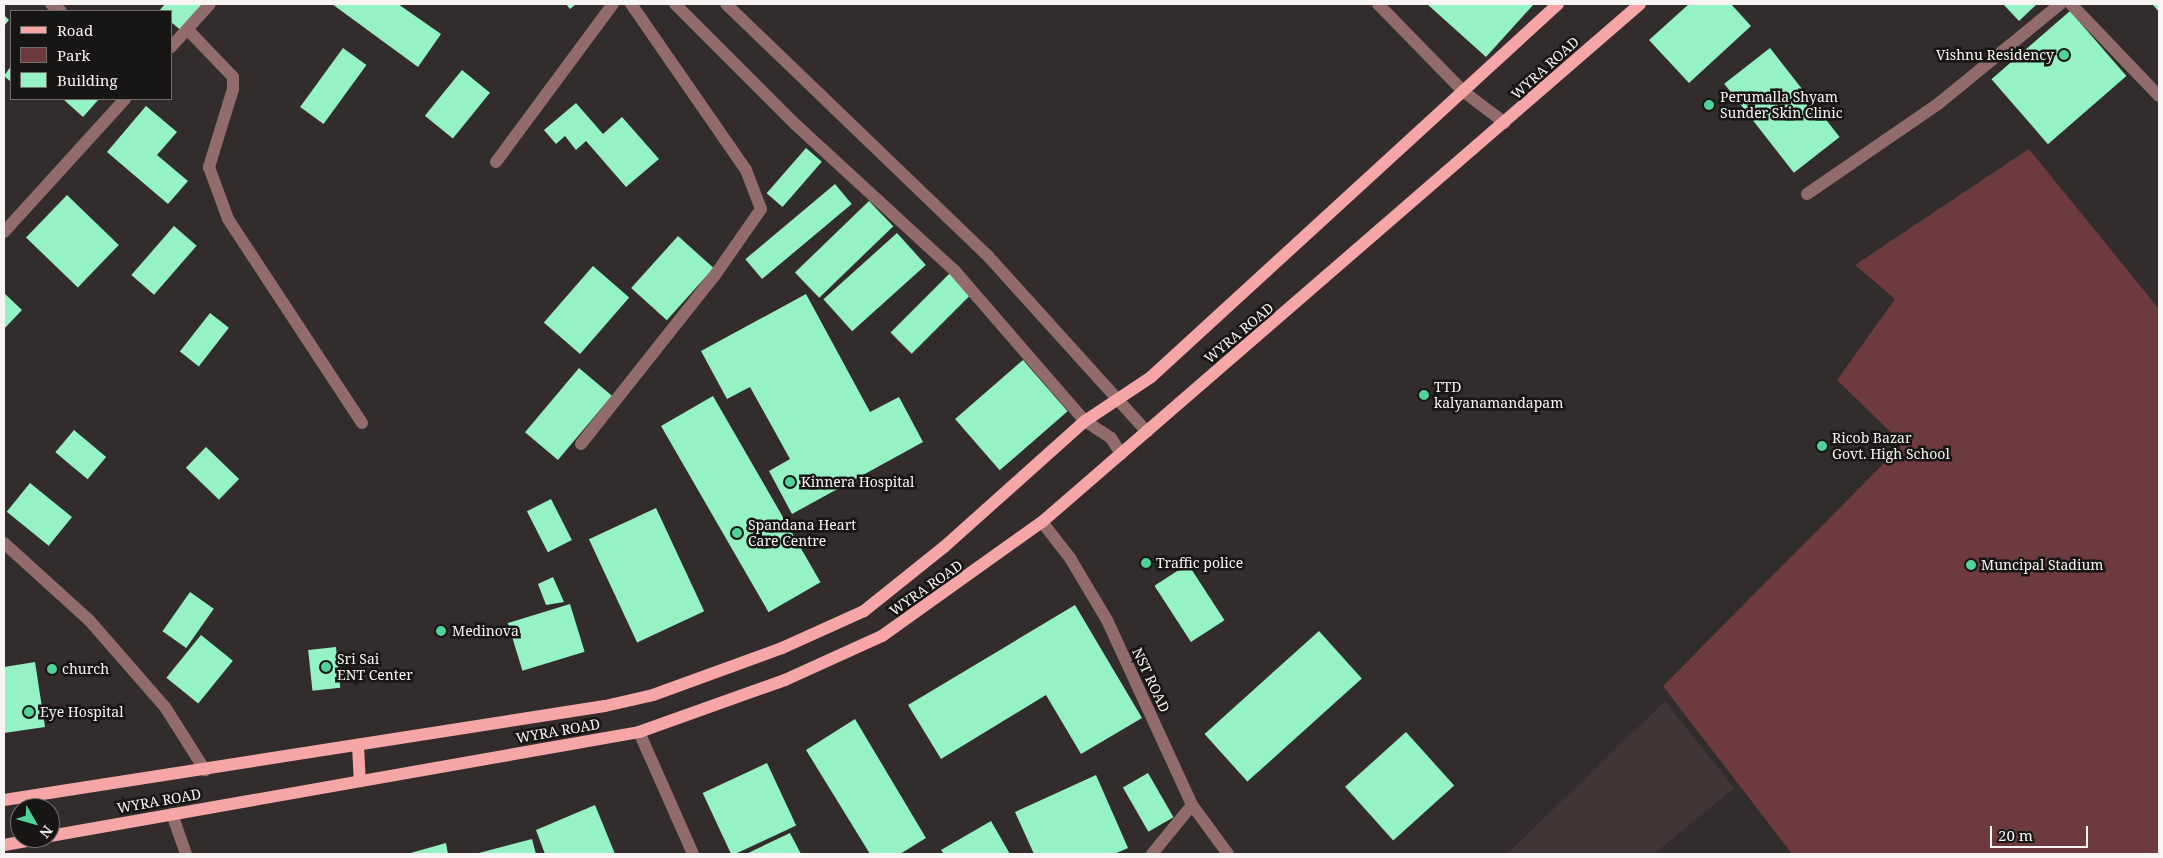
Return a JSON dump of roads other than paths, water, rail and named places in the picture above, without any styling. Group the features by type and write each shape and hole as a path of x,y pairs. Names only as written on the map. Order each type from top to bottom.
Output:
{"main road":[{"name":"WYRA ROAD","path":"4,800 605,706 653,695 782,648 864,611 944,547 1085,421 1119,400 1151,376 1257,282 1558,4"},
{"name":"WYRA ROAD","path":"60,834 639,732 785,680 882,636 1042,522 1505,123 1640,4"},
{"path":"358,746 360,781"}],"street":[{"path":"172,46 210,4"},
{"path":"496,162 613,4"},
{"path":"581,444 715,275 761,209 746,170 631,4"},
{"path":"676,4 795,124 954,270 1085,421 1111,438 1122,454"},
{"path":"726,4 988,256 1146,432"},
{"path":"1378,4 1464,92 1505,123"},
{"path":"1807,194 1938,104 2060,4"},
{"path":"2072,4 2158,92"},
{"path":"188,30 233,77 233,89 209,167 228,219 362,423"},
{"path":"4,232 124,100"},
{"name":"NST ROAD","path":"1042,522 1070,558 1107,620 1192,805 1228,854"},
{"path":"4,543 89,620 165,707 204,770"},
{"path":"639,732 693,854"},
{"path":"1152,854 1192,805"},
{"path":"172,814 186,854"}],"place":[{"name":"Vishnu Residency","path":"2064,55"},
{"name":"Perumalla Shyam Sunder Skin Clinic","path":"1709,105"},
{"name":"TTD kalyanamandapam","path":"1424,395"},
{"name":"Ricob Bazar Govt. High School","path":"1822,446"},
{"name":"Kinnera Hospital","path":"790,482"},
{"name":"Spandana Heart Care Centre","path":"737,533"},
{"name":"Traffic police","path":"1146,563"},
{"name":"Muncipal Stadium","path":"1971,565"},
{"name":"Medinova","path":"441,631"},
{"name":"Sri Sai ENT Center","path":"326,667"},
{"name":"church","path":"52,669"},
{"name":"Eye Hospital","path":"29,712"}]}
